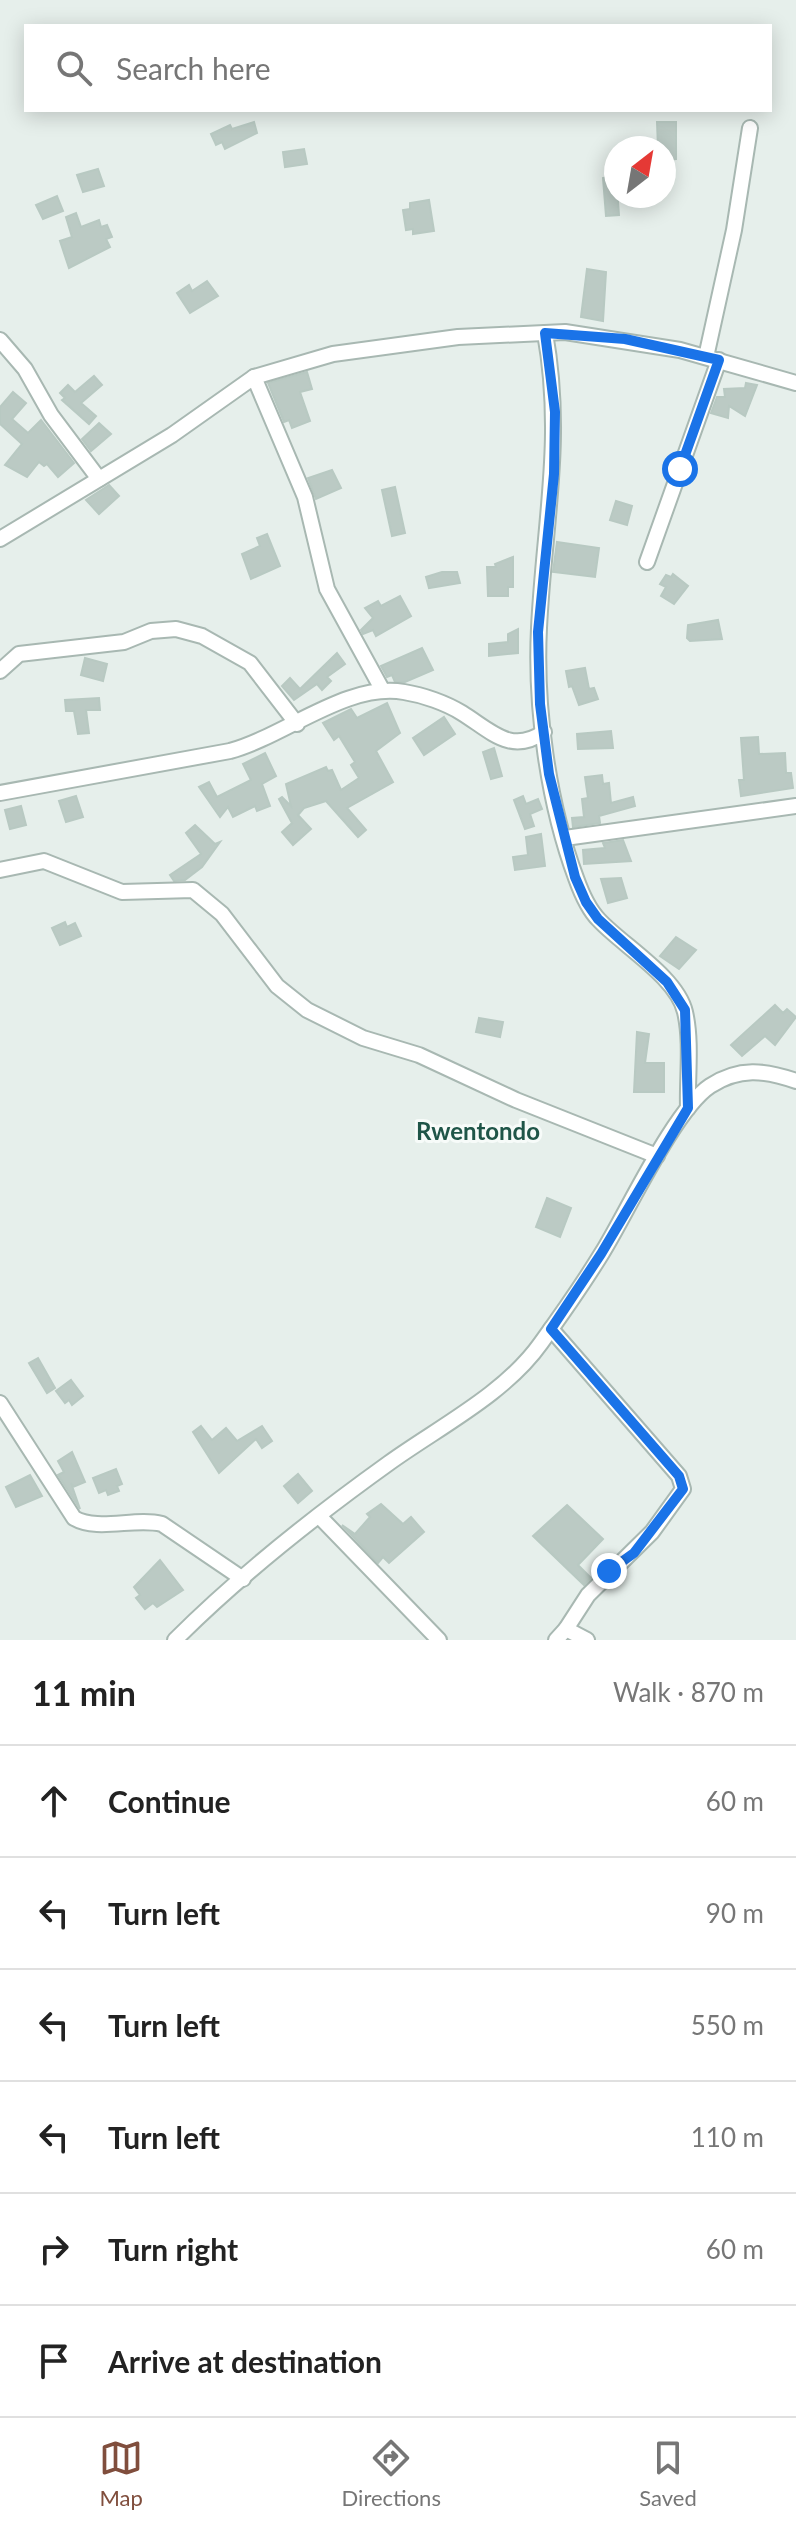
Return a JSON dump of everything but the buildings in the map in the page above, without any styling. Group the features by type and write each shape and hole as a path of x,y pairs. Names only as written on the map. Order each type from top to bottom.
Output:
{"street":[{"path":"647,562 712,358 750,128"},
{"path":"545,333 555,412 554,474 538,632 549,774 575,877 598,919 667,982 685,1010 688,1108"},
{"path":"0,539 172,435 254,377 333,354 458,337 545,333 625,339 712,358 796,383"},
{"path":"0,340 25,369 51,415 99,479"},
{"path":"254,377 305,497 327,589 383,691"},
{"path":"0,671 19,654 124,642 151,631 176,629 202,636 250,663 297,724"},
{"path":"0,793 257,744 343,701 383,691 404,692 438,702 504,741 519,744 544,732"},
{"path":"565,838 796,806"},
{"path":"0,870 44,861 122,892 193,890 222,914 277,986 307,1010 343,1029 419,1055 516,1100 657,1156"},
{"path":"175,1640 319,1516 515,1372 551,1329 601,1254 688,1108 709,1087 736,1074 766,1070 796,1081"},
{"path":"551,1329 679,1476 683,1489 652,1532 588,1595 561,1634 587,1640"},
{"path":"0,1403 74,1518 87,1523 149,1521 162,1524 243,1579"},
{"path":"319,1516 439,1640"}],"district":[{"name":"Rwentondo","path":"478,1132"}],"route":[{"path":"609,1571 634,1553 683,1489 679,1476 551,1329 601,1254 688,1108 685,1010 677,993 667,982 598,919 586,902 575,877 549,774 540,704 538,632 554,474 553,377 545,333 565,332 625,339 719,360 680,469"}]}
